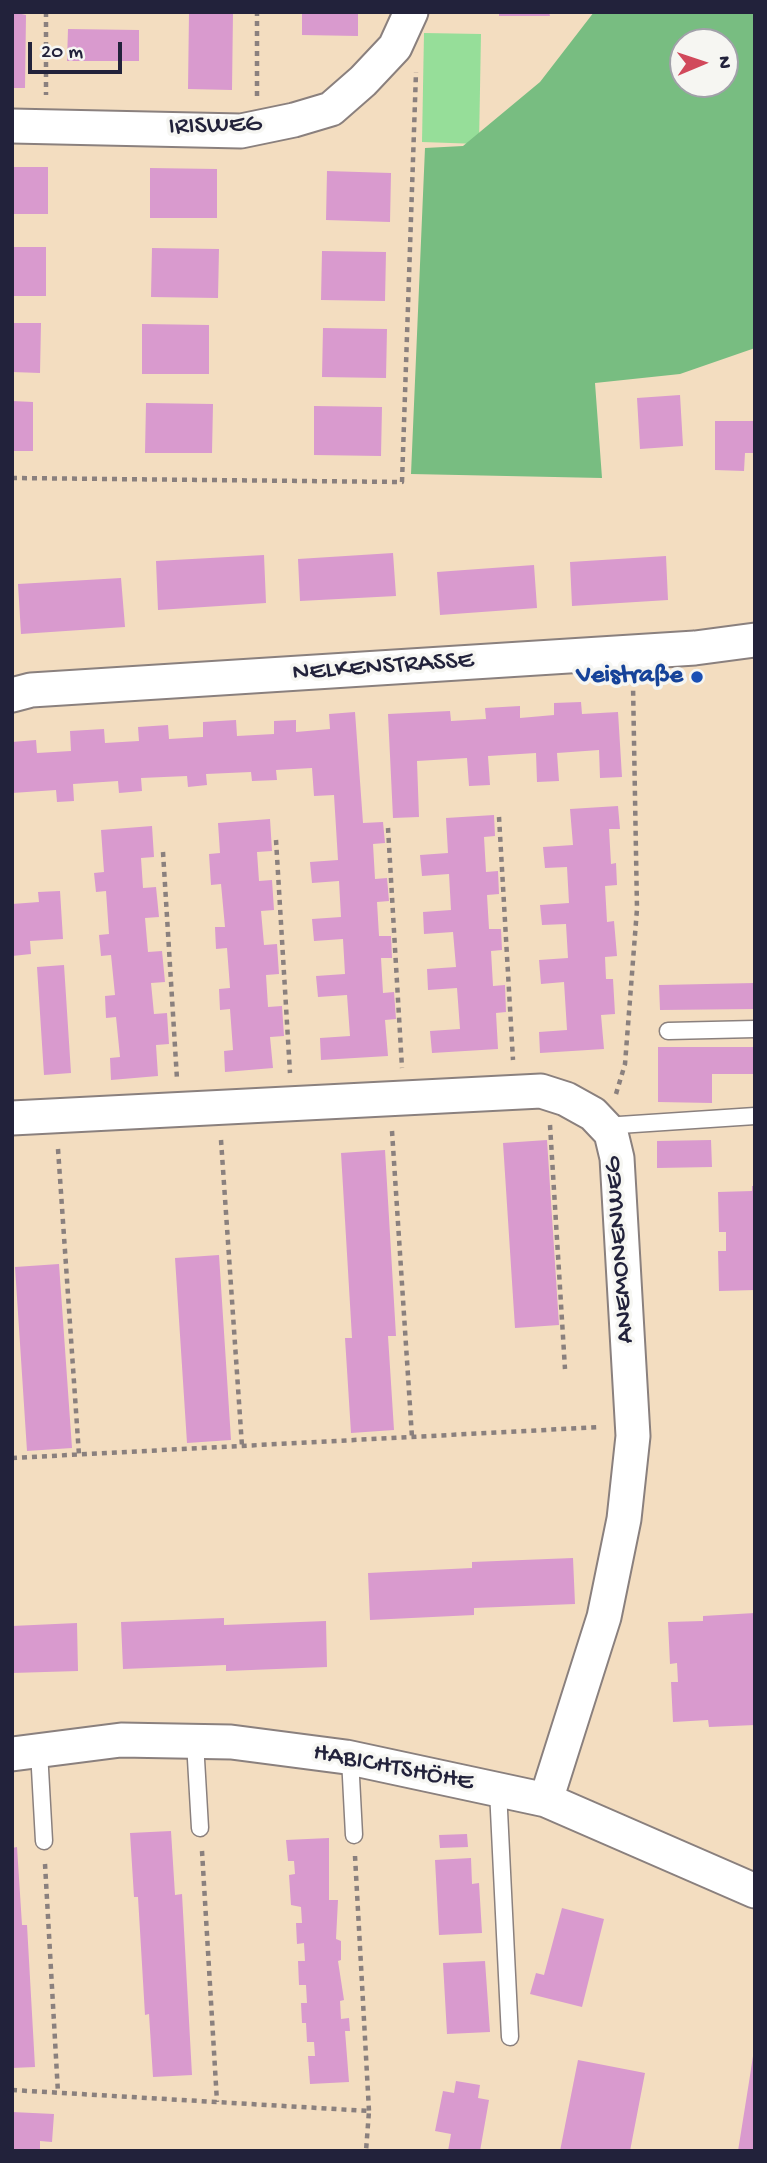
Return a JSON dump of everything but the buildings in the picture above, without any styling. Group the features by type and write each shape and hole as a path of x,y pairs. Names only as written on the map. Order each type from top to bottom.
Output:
{"street":[{"name":"IRISWEG","path":"12,126 257,128 331,108 363,81 395,47 411,12"},
{"name":"NELKENSTRASSE","path":"12,695 31,690 631,652 755,640"},
{"name":"ANEMONENWEG","path":"12,1118 515,1093 548,1094 566,1099 601,1122 611,1133 617,1158 633,1425 624,1519 604,1617 546,1800"},
{"name":"HABICHTSHÖHE","path":"25,1752 121,1740 195,1741 231,1742 350,1758 546,1800 755,1891"}],"lane":[{"path":"668,1031 755,1029"},
{"path":"601,1122 755,1116"},
{"path":"195,1741 200,1828"},
{"path":"25,1752 44,1841"},
{"path":"350,1758 354,1835"},
{"path":"498,1790 510,2037"}],"path":[{"path":"46,12 47,126"},
{"path":"257,12 257,128"},
{"path":"12,478 402,482 416,69 395,47"},
{"path":"601,1122 617,1092 625,1064 636,921 637,784 631,652"},
{"path":"499,817 515,1093"},
{"path":"388,828 412,1437"},
{"path":"276,840 292,1104"},
{"path":"163,852 178,1110"},
{"path":"548,1094 565,1369"},
{"path":"219,1108 242,1446"},
{"path":"56,1116 79,1455"},
{"path":"12,1458 633,1425"},
{"path":"200,1828 217,2102"},
{"path":"354,1835 369,2111 366,2151"},
{"path":"44,1841 58,2093"},
{"path":"12,2090 369,2111"}],"green space":[{"path":"594,12 755,12 755,348 680,374 595,383 602,478 411,474 425,148 463,146 540,82"},
{"path":"424,33 481,34 479,144 422,142"}],"place":[{"name":"Veistraße","path":"697,677"}]}
